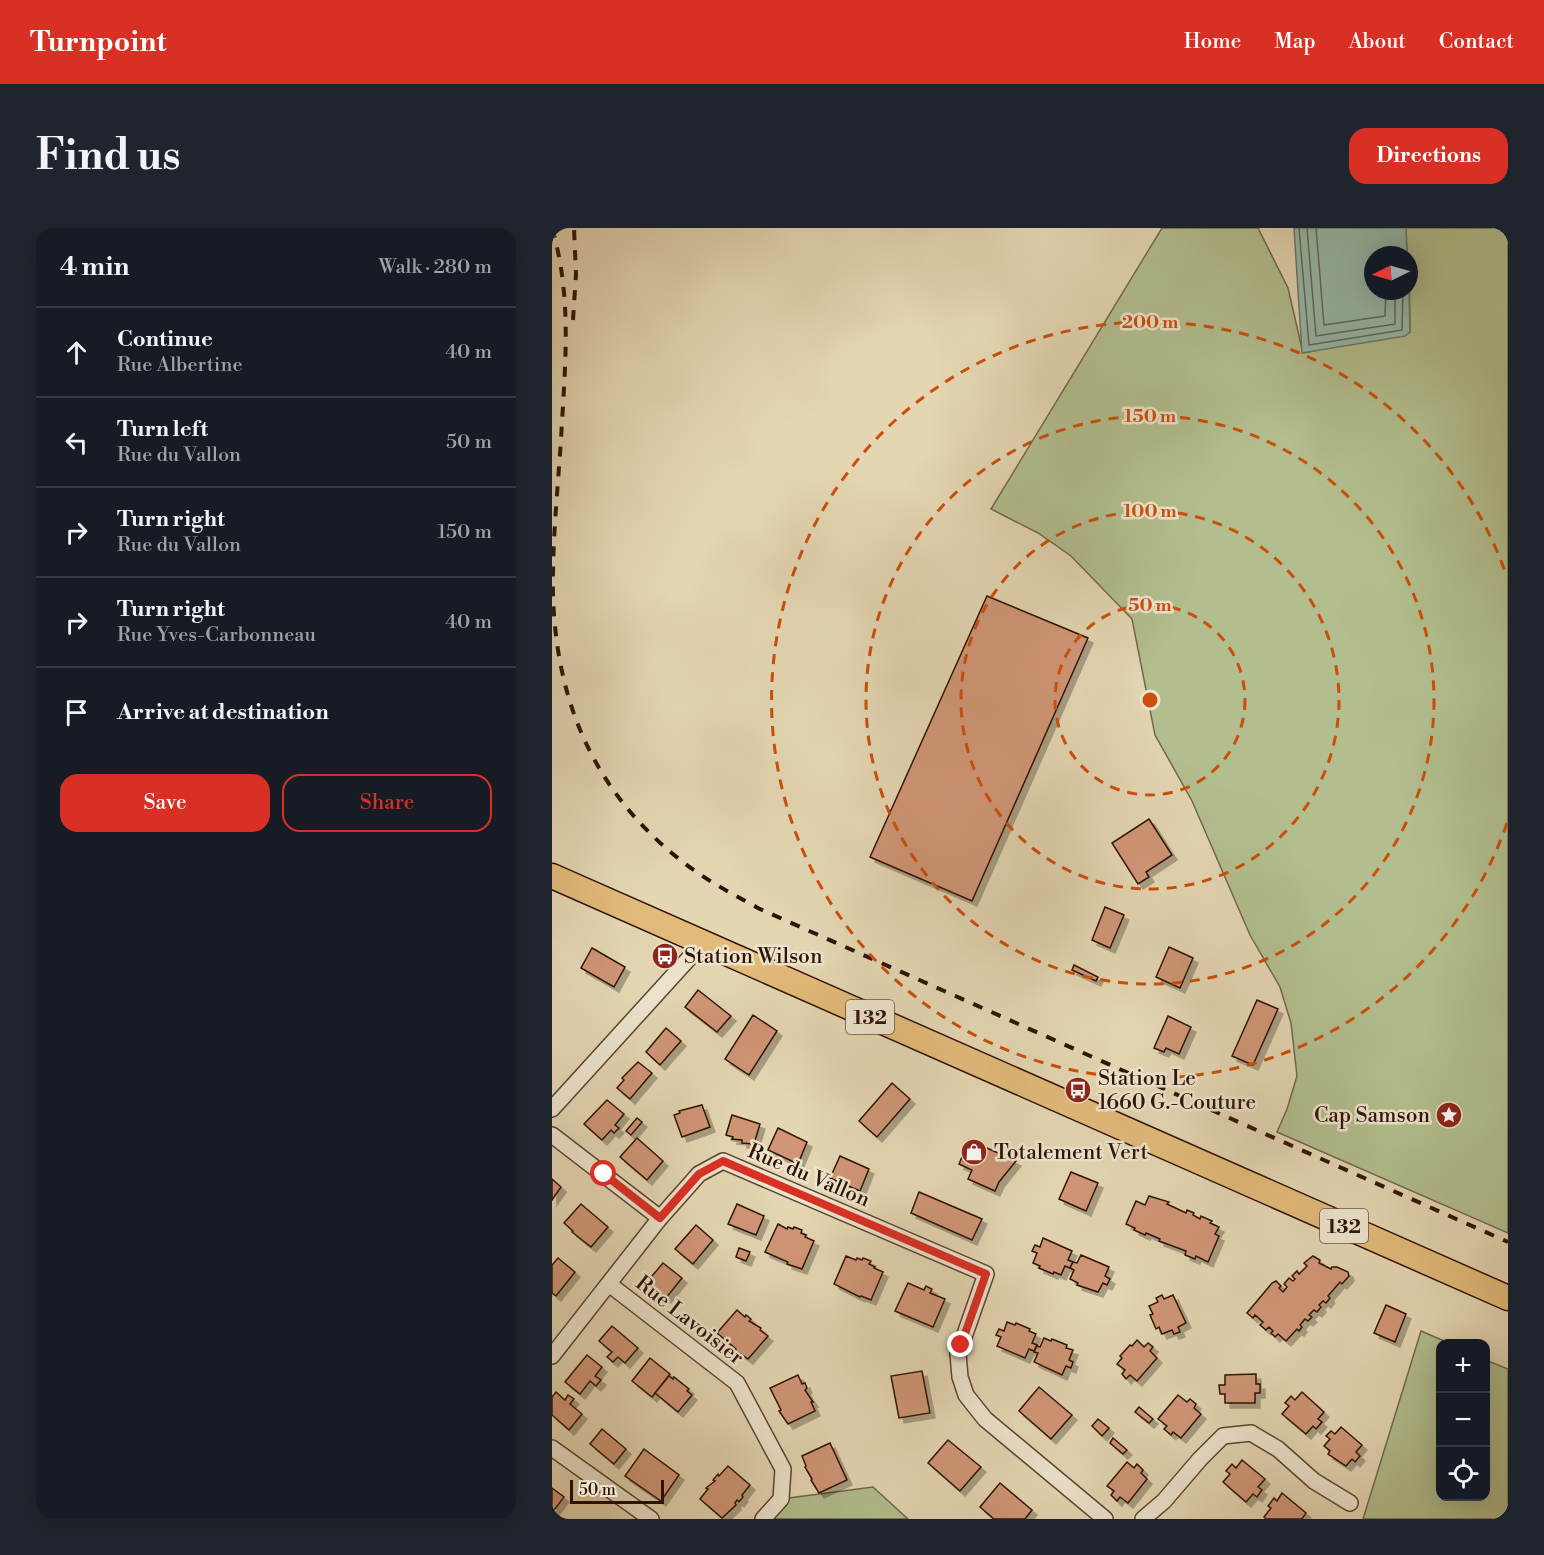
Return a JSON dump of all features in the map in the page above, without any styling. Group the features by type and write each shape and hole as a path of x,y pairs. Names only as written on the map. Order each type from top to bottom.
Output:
{"main road":[{"name":"132","path":"552,876 1508,1298"}],"street":[{"path":"552,1109 702,944"},
{"path":"552,1135 660,1218"},
{"name":"Rue du Vallon","path":"552,1356 660,1218 699,1174 723,1161 986,1274 958,1354 960,1377 966,1395 985,1419 1105,1519"},
{"name":"Rue Lavoisier","path":"609,1284 737,1383 783,1469 781,1499 763,1519"},
{"path":"1143,1519 1164,1502 1200,1459 1223,1436 1251,1433 1278,1449 1314,1481 1350,1503"},
{"path":"552,1448 651,1519"}],"green space":[{"path":"1162,228 1258,228 1288,288 1303,353 1410,332 1410,300 1418,300 1418,246 1407,246 1406,228 1508,228 1508,1233 1277,1132 1297,1076 1291,1023 1280,987 1250,935 1192,801 1155,735 1132,619 1071,556 1038,533 991,509"},
{"path":"1421,1331 1440,1339 1436,1339 1436,1501 1490,1501 1490,1362 1508,1369 1508,1519 1363,1519"},
{"path":"873,1487 908,1519 763,1519 781,1499"}],"water":[{"path":"1294,228 1406,228 1407,246 1364,246 1364,300 1409,300 1410,332 1405,336 1302,353"}],"building":[{"path":"987,596 1088,638 972,901 870,857"},
{"path":"1149,819 1172,855 1146,872 1149,877 1138,884 1112,843"},
{"path":"1105,907 1124,915 1110,948 1092,940"},
{"path":"1169,947 1193,958 1180,988 1156,977"},
{"path":"592,948 625,967 614,987 581,968"},
{"path":"1074,965 1098,977 1096,981 1072,970"},
{"path":"698,990 731,1016 717,1032 685,1007"},
{"path":"1257,1000 1278,1009 1253,1065 1232,1056"},
{"path":"753,1015 777,1031 749,1075 725,1059"},
{"path":"1168,1016 1191,1027 1179,1054 1166,1048 1164,1052 1154,1048"},
{"path":"666,1028 681,1041 660,1065 646,1052"},
{"path":"638,1062 652,1073 630,1099 617,1088 624,1080 622,1078"},
{"path":"892,1083 910,1099 877,1137 859,1121"},
{"path":"607,1100 624,1114 615,1125 619,1128 614,1133 611,1130 602,1140 584,1124"},
{"path":"702,1105 710,1127 682,1137 674,1115 680,1113 679,1111"},
{"path":"732,1115 760,1124 754,1144 742,1143 742,1140 732,1139 733,1137 726,1135"},
{"path":"637,1118 642,1122 631,1135 626,1131"},
{"path":"778,1128 807,1142 798,1164 768,1150"},
{"path":"637,1138 663,1161 647,1180 620,1157"},
{"path":"969,1140 1016,1161 999,1182 995,1191 968,1179 972,1170 959,1164"},
{"path":"840,1156 869,1169 860,1191 830,1178"},
{"path":"1071,1172 1098,1183 1086,1211 1059,1199"},
{"path":"552,1179 561,1187 552,1200"},
{"path":"919,1192 982,1219 972,1240 911,1213"},
{"path":"1149,1196 1169,1202 1167,1204 1186,1213 1187,1210 1194,1213 1193,1215 1200,1219 1201,1216 1219,1227 1215,1234 1219,1236 1208,1262 1196,1256 1195,1259 1185,1255 1186,1251 1159,1241 1160,1239 1146,1233 1145,1235 1126,1224 1136,1201 1145,1205"},
{"path":"581,1204 608,1227 591,1247 564,1223"},
{"path":"737,1204 764,1216 756,1235 728,1224"},
{"path":"778,1224 787,1229 794,1227 802,1230 801,1233 806,1235 805,1237 814,1241 802,1269 765,1252"},
{"path":"696,1225 713,1240 693,1264 675,1249"},
{"path":"1043,1238 1072,1251 1068,1260 1073,1262 1070,1268 1065,1266 1061,1275 1039,1268 1040,1266 1033,1263 1037,1253 1032,1251 1035,1245 1040,1247"},
{"path":"739,1248 750,1252 746,1261 736,1257"},
{"path":"1081,1255 1109,1267 1105,1276 1110,1279 1107,1285 1103,1283 1098,1292 1077,1285 1078,1283 1070,1279 1074,1270 1070,1268 1073,1262 1077,1263"},
{"path":"846,1256 856,1260 863,1258 871,1261 869,1264 883,1272 871,1300 834,1284"},
{"path":"1313,1256 1320,1260 1319,1263 1331,1269 1337,1267 1348,1272 1349,1276 1342,1284 1340,1282 1328,1296 1330,1298 1326,1303 1323,1301 1319,1305 1321,1307 1317,1312 1314,1310 1309,1315 1312,1317 1308,1321 1305,1319 1299,1331 1297,1329 1286,1341 1278,1334 1275,1337 1269,1327 1266,1330 1260,1325 1263,1322 1255,1315 1253,1318 1247,1313 1272,1283 1276,1281 1283,1292 1287,1287 1284,1284 1289,1278 1293,1281 1295,1279 1292,1276 1297,1271 1299,1274 1307,1266 1304,1263"},
{"path":"558,1258 575,1272 556,1296 552,1293 552,1265"},
{"path":"663,1263 682,1278 666,1298 647,1282"},
{"path":"908,1283 924,1290 926,1286 932,1289 930,1293 945,1299 933,1327 895,1311"},
{"path":"1162,1295 1164,1299 1173,1295 1186,1323 1178,1327 1180,1332 1174,1334 1172,1330 1162,1334 1159,1327 1156,1329 1149,1306 1158,1302 1156,1298"},
{"path":"1386,1305 1406,1314 1395,1342 1374,1333"},
{"path":"737,1310 751,1319 749,1321 761,1328 760,1330 768,1336 748,1359 717,1333"},
{"path":"1007,1322 1015,1325 1016,1323 1036,1334 1032,1343 1037,1345 1034,1351 1029,1349 1025,1358 997,1346 1001,1337 996,1335 999,1329 1004,1331"},
{"path":"612,1326 638,1348 625,1363 618,1357 613,1362 607,1357 612,1352 599,1341"},
{"path":"1044,1338 1067,1345 1066,1348 1073,1350 1069,1360 1073,1362 1071,1368 1066,1366 1062,1375 1034,1362 1038,1353 1034,1352 1037,1346 1040,1347"},
{"path":"1137,1340 1144,1347 1148,1343 1153,1347 1150,1351 1157,1358 1137,1381 1130,1375 1126,1379 1122,1374 1125,1370 1117,1364 1122,1358 1120,1356"},
{"path":"587,1355 602,1367 595,1376 601,1380 596,1386 590,1381 580,1394 565,1382"},
{"path":"650,1358 670,1374 652,1397 632,1381"},
{"path":"922,1371 930,1413 899,1418 891,1376"},
{"path":"1256,1374 1256,1384 1260,1384 1260,1393 1255,1393 1255,1403 1225,1403 1225,1394 1220,1394 1219,1385 1225,1385 1225,1375"},
{"path":"798,1375 802,1384 805,1383 807,1388 805,1390 813,1402 811,1402 815,1411 788,1424 779,1411 781,1410 770,1388"},
{"path":"669,1376 673,1379 674,1377 689,1389 687,1391 692,1395 678,1412 655,1393"},
{"path":"1039,1387 1072,1415 1051,1439 1019,1411"},
{"path":"556,1392 565,1400 568,1395 574,1399 570,1404 582,1414 569,1430 552,1415 552,1397"},
{"path":"1302,1392 1324,1412 1318,1419 1322,1422 1316,1429 1313,1426 1306,1434 1282,1414 1289,1406 1285,1403 1291,1396 1295,1400"},
{"path":"1178,1395 1187,1402 1190,1399 1196,1404 1194,1408 1201,1414 1181,1438 1173,1432 1171,1435 1164,1429 1167,1426 1158,1419"},
{"path":"1139,1407 1153,1419 1149,1423 1135,1412"},
{"path":"1098,1419 1109,1428 1102,1436 1092,1426"},
{"path":"1341,1427 1362,1445 1356,1452 1360,1456 1355,1462 1352,1459 1346,1466 1328,1454 1330,1451 1324,1446 1330,1439 1326,1436 1331,1431 1335,1434"},
{"path":"602,1429 626,1449 614,1464 590,1444"},
{"path":"1113,1438 1127,1450 1123,1454 1110,1443"},
{"path":"948,1440 981,1467 960,1491 928,1463"},
{"path":"830,1443 847,1480 819,1493 805,1467 802,1456"},
{"path":"644,1449 679,1475 661,1501 625,1476"},
{"path":"1242,1460 1265,1479 1258,1487 1262,1490 1257,1497 1253,1494 1246,1502 1223,1482 1230,1474 1226,1471 1232,1464 1236,1468"},
{"path":"1127,1462 1134,1468 1137,1464 1147,1479 1128,1503 1120,1497 1117,1501 1111,1495 1114,1491 1107,1486"},
{"path":"728,1466 750,1485 739,1502 737,1500 736,1505 722,1518 700,1499 708,1489 706,1488"},
{"path":"1000,1483 1032,1510 1025,1519 994,1519 980,1507"},
{"path":"552,1488 564,1497 552,1513"},
{"path":"1282,1493 1306,1513 1302,1519 1266,1519 1264,1517 1271,1508 1268,1506 1274,1498 1277,1501"}],"railway":[{"path":"552,228 562,276 566,324 554,551 553,594 556,634 562,671 585,742 603,774 624,804 649,833 698,873 760,909 1508,1242"},
{"path":"573,320 576,274 574,228"}],"place":[{"name":"Station Wilson","path":"665,956"},
{"name":"Station Le 1660 G.-Couture","path":"1078,1090"},
{"name":"Cap Samson","path":"1449,1115"},
{"name":"Totalement Vert","path":"974,1152"}],"route":[{"path":"604,1174 660,1218 699,1174 723,1161 986,1274 961,1345"}]}
